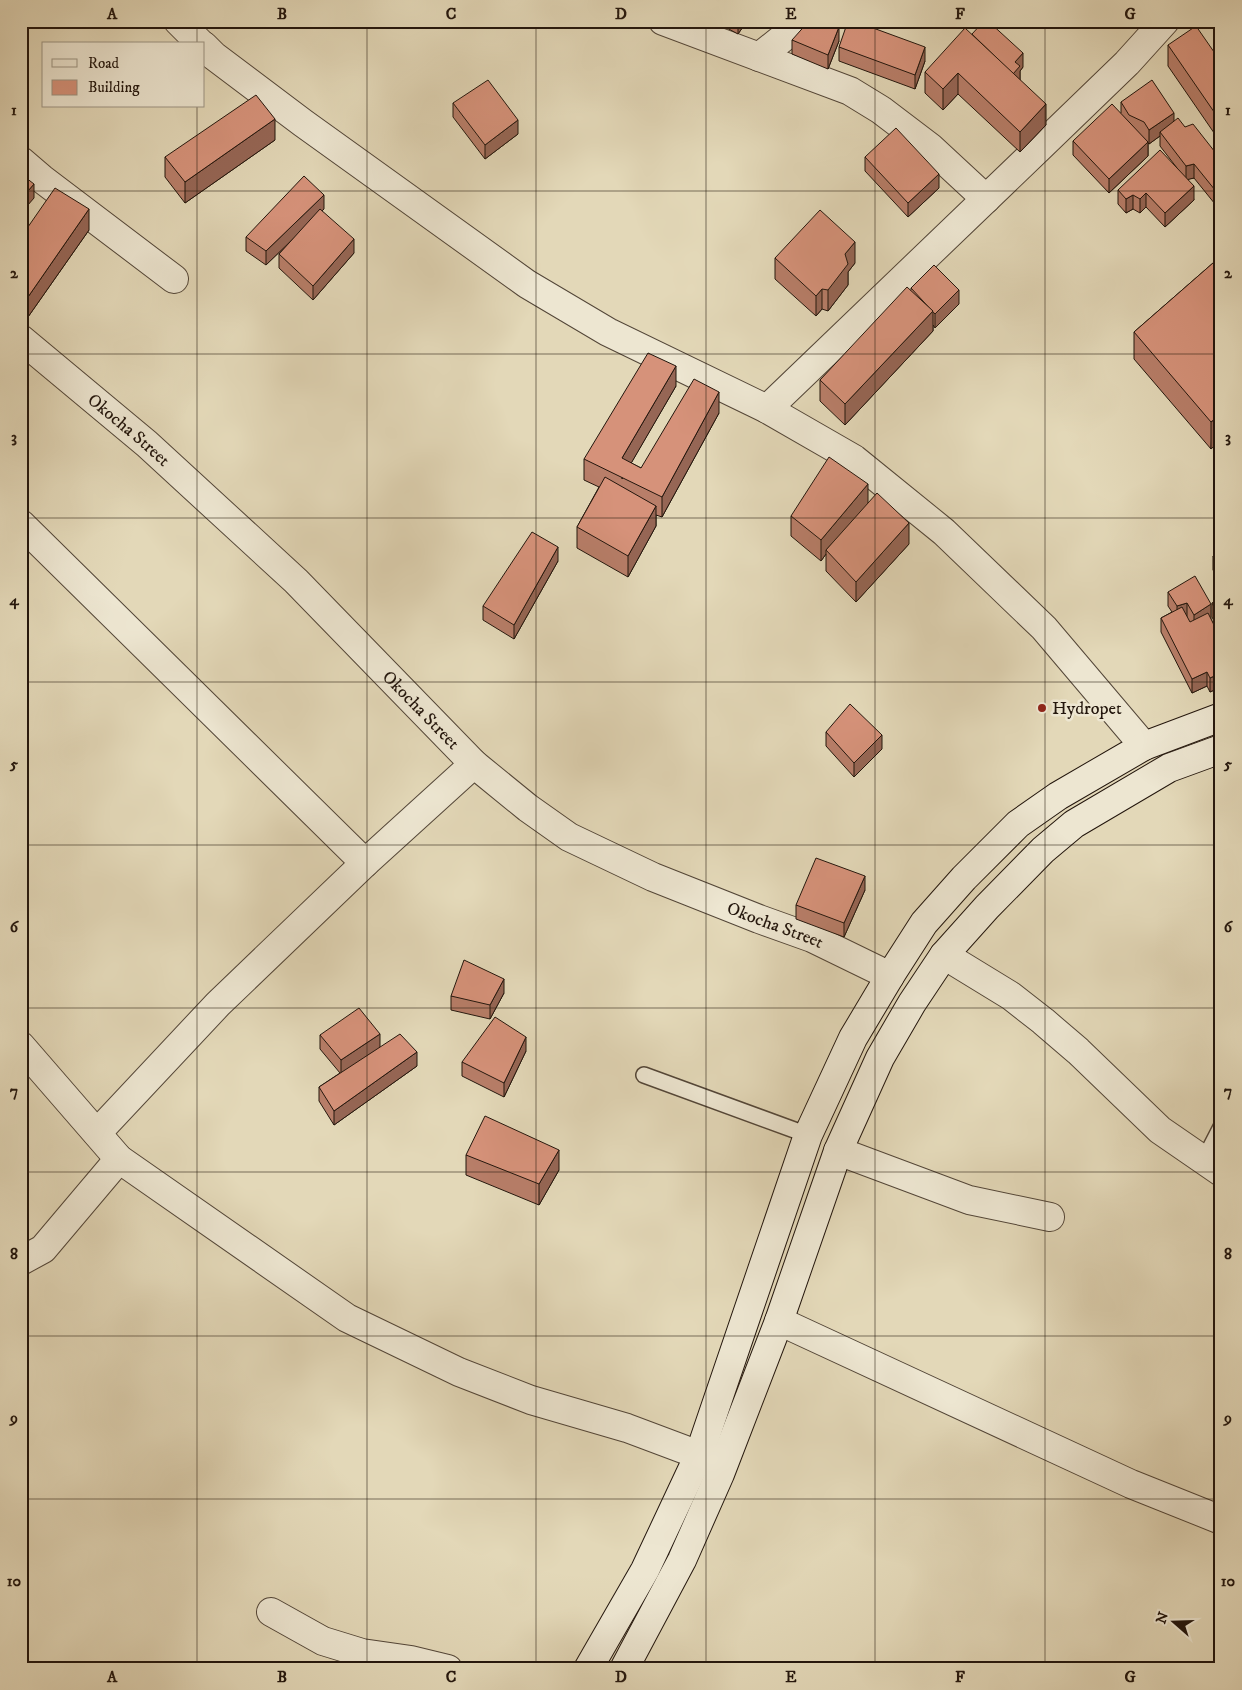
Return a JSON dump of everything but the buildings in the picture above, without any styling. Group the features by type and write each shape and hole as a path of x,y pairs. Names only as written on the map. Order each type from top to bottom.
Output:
{"street":[{"path":"178,21 199,42"},
{"path":"663,21 850,91 881,110 931,148 986,199"},
{"path":"759,57 804,21"},
{"path":"767,409 1127,63 1165,21"},
{"path":"205,47 214,56 303,123 526,284 608,332 767,409 854,459 944,532 1044,628 1144,746"},
{"path":"21,161 174,279"},
{"name":"Okocha Street","path":"21,339 146,444 296,581 474,764 528,808 569,837 653,877 812,938 890,976"},
{"path":"21,524 365,863"},
{"path":"588,1669 645,1570 699,1455 808,1135 853,1038 924,924 964,878 1018,824 1058,796 1144,746 1221,718"},
{"path":"627,1668 682,1560 720,1474 779,1321 838,1152 880,1058 912,1003 944,955 987,907 1043,850 1074,824 1169,768 1221,749"},
{"path":"96,1133 218,1004 365,863 474,764"},
{"path":"944,955 1011,996 1043,1021 1078,1051 1160,1130 1212,1166"},
{"path":"21,1046 119,1159 347,1318 459,1372 531,1400 626,1428 699,1455"},
{"path":"838,1152 969,1200 1050,1217"},
{"path":"21,1261 43,1249 119,1159"},
{"path":"779,1321 1132,1484 1221,1520"},
{"path":"271,1612 323,1641 362,1653 411,1660 448,1669"}],"lane":[{"path":"644,1075 808,1135"},
{"path":"1212,1166 1221,1127"}],"place":[{"name":"Hydropet","path":"1042,708"}]}
